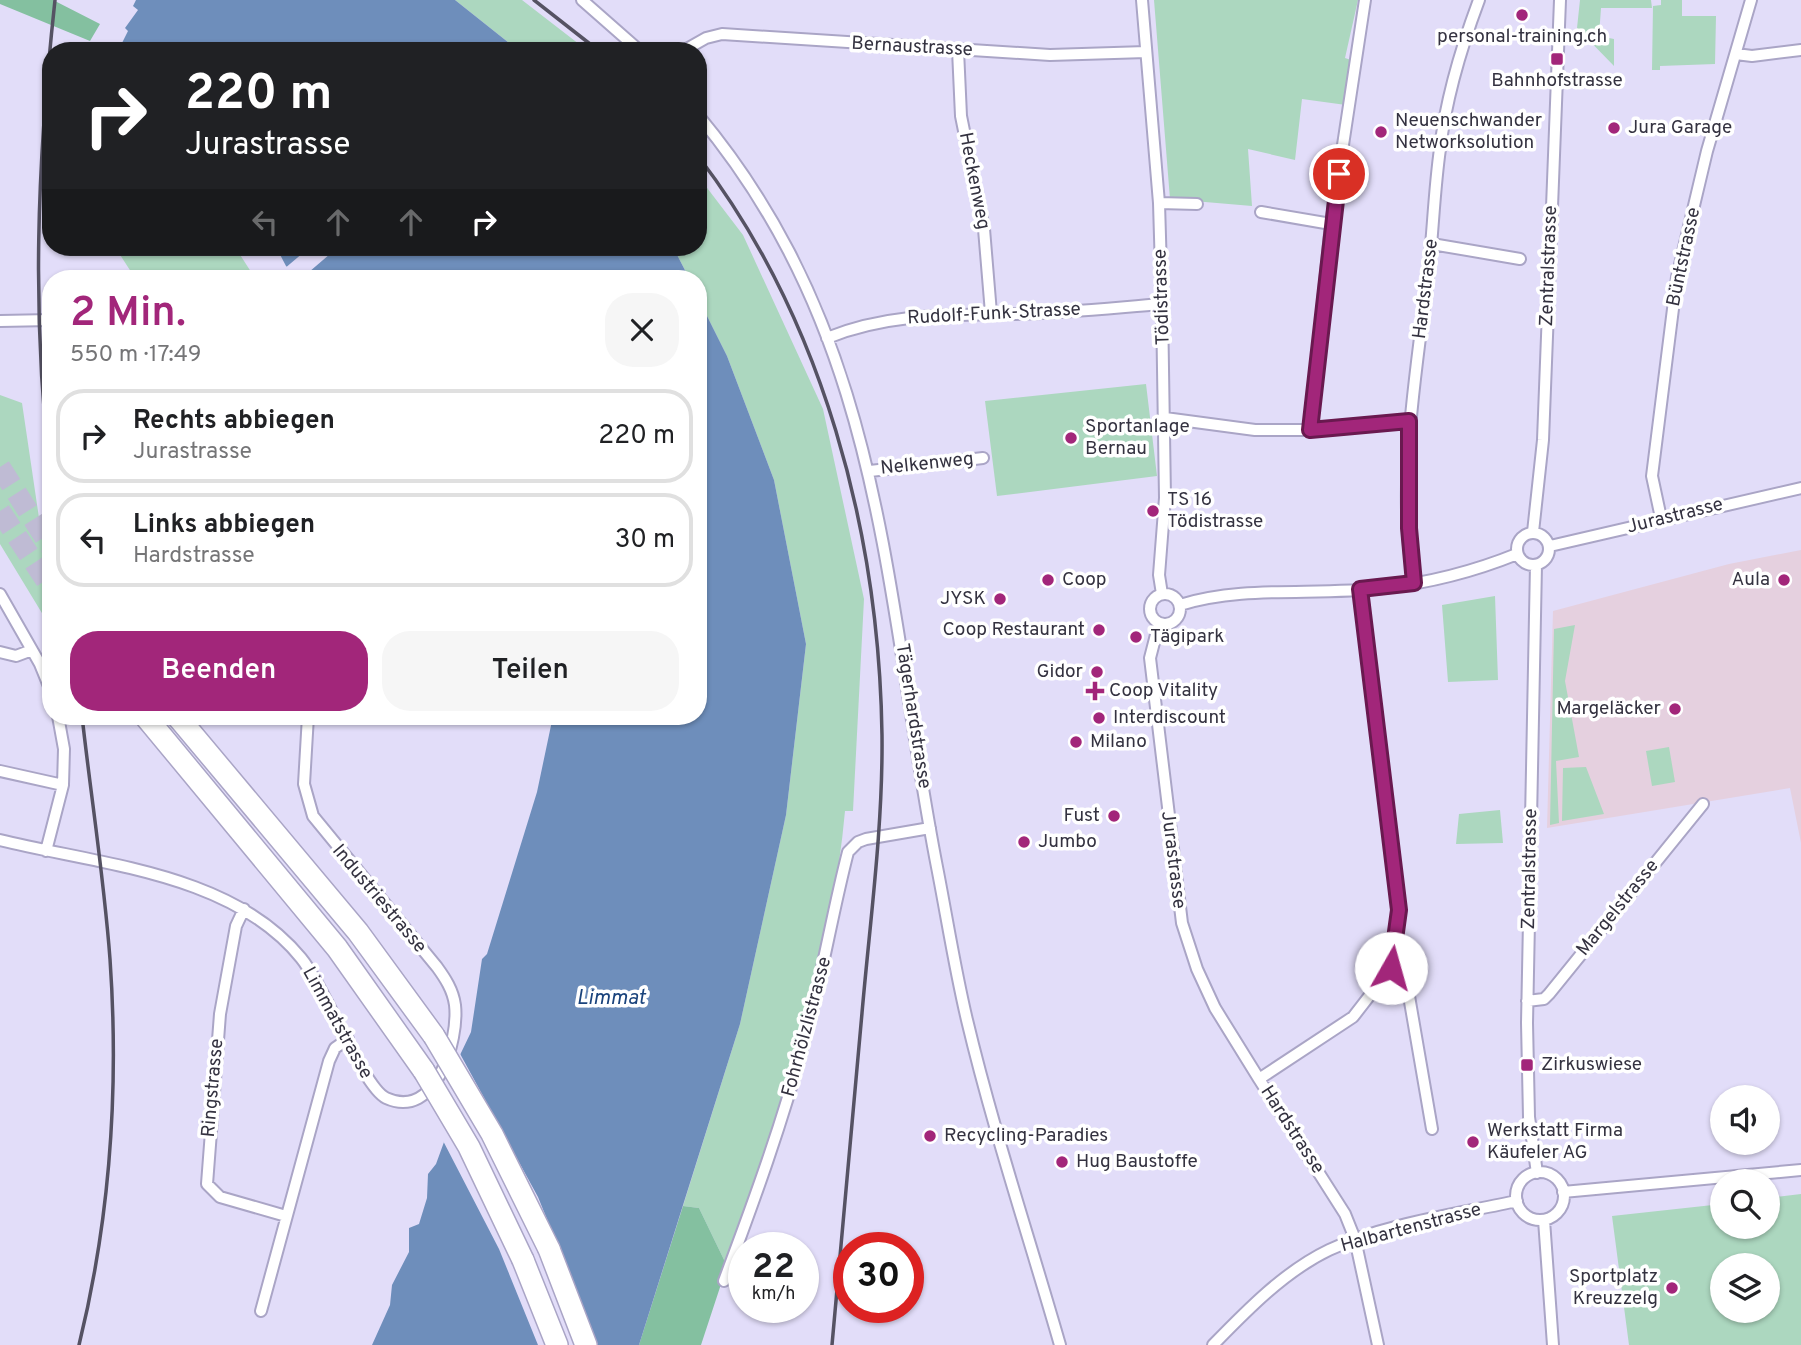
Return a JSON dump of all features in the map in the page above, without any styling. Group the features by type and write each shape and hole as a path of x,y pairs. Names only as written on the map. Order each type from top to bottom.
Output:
{"highway":[{"path":"152,725 337,948 432,1075 497,1203 557,1345"},
{"path":"185,725 351,922 434,1036 477,1106 522,1190 586,1345"}],"street":[{"path":"582,0 629,42"},
{"name":"Tödistrasse","path":"1142,0 1163,304 1165,498 1159,575 1162,594"},
{"path":"1310,430 1331,224 1365,0"},
{"name":"Hardstrasse","path":"1414,583 1409,528 1409,421 1432,244 1440,149 1450,91 1479,0"},
{"name":"Zentralstrasse","path":"1533,532 1543,440 1560,0"},
{"name":"Büntstrasse","path":"1661,518 1652,477 1677,277 1707,150 1751,0"},
{"name":"Bernaustrasse","path":"699,42 723,34 1050,55 1146,52"},
{"name":"Heckenweg","path":"958,50 961,116 984,229 991,313"},
{"path":"1736,54 1752,56 1801,50"},
{"name":"Tägerhardstrasse","path":"707,127 760,200 807,288 828,338 870,471 883,531 929,828 967,1018 1060,1345"},
{"path":"1158,204 1196,204"},
{"path":"1261,212 1331,224"},
{"path":"1432,244 1520,259"},
{"name":"Rudolf-Funk-Strasse","path":"828,338 907,317 1163,304"},
{"path":"0,321 42,320"},
{"path":"1165,418 1255,430 1310,430 1409,421"},
{"name":"Nelkenweg","path":"870,471 983,458"},
{"name":"Jurastrasse","path":"1550,546 1661,518 1801,488"},
{"path":"1533,532 1544,536 1550,546 1548,556 1536,565 1524,563 1517,554 1519,541 1533,532"},
{"path":"1180,604 1223,596 1360,589 1414,583 1455,574 1517,554"},
{"name":"Zentralstrasse","path":"1536,565 1527,1001 1529,1117 1537,1173"},
{"name":"Hardstrasse","path":"1360,589 1399,910 1391,968 1353,1017 1259,1079 1332,1192 1355,1239 1378,1345"},
{"path":"0,594 42,672"},
{"path":"1162,594 1175,597 1180,604 1180,614 1173,622 1159,623 1152,616 1150,606 1154,598 1162,594"},
{"name":"Jurastrasse","path":"1159,623 1150,658 1181,923 1215,1008 1259,1079"},
{"path":"0,652 16,656 32,650"},
{"path":"46,851 63,785 64,749 60,725"},
{"name":"Industriestrasse","path":"307,725 304,784 313,816 437,967 453,994 455,1014 432,1075"},
{"path":"0,771 63,785"},
{"name":"Margelstrasse","path":"1527,1001 1544,999 1549,994 1703,804"},
{"name":"Fohrhölzlistrasse","path":"724,1281 772,1148 805,1039 830,942 848,852 858,842 866,839 929,828"},
{"name":"Limmatstrasse","path":"0,841 189,885 244,909 276,932 303,960 370,1083 388,1098 413,1100 432,1075"},
{"name":"Ringstrasse","path":"244,909 236,926 220,1014 207,1184 220,1197 286,1216"},
{"path":"1391,968 1401,976 1409,996 1432,1129"},
{"path":"261,1311 333,1051 348,1039"},
{"path":"1563,1192 1801,1170"},
{"path":"1537,1173 1551,1175 1563,1192 1561,1207 1544,1220 1527,1216 1517,1201 1520,1182 1537,1173"},
{"name":"Halbartenstrasse","path":"1213,1345 1286,1277 1323,1253 1355,1239 1517,1201"},
{"path":"1544,1220 1553,1345"}],"shaded area":[{"name":"Margeläcker","path":"1801,550 1801,843 1790,788 1547,828 1553,611 1729,564"}],"green space":[{"path":"0,0 53,0 100,24 90,41 0,4"},
{"path":"455,0 522,0 576,42 508,42"},
{"path":"1154,0 1358,0 1345,58 1351,60 1346,105 1302,99 1295,160 1248,149 1252,206 1170,199"},
{"path":"1580,0 1651,0 1652,8 1601,8 1599,36 1614,39 1614,66 1577,28"},
{"path":"1661,0 1682,0 1682,16 1716,16 1715,64 1660,66 1660,70 1652,70 1653,6 1661,5"},
{"path":"707,188 743,235 823,409 864,599 853,811 845,811 828,927 800,1042 739,1232 728,1232 727,1266 699,1208 683,1206 740,1024 786,815 806,644 774,480 727,356 707,316 707,270 685,270 678,256 707,256"},
{"path":"121,256 241,256 250,270 130,270"},
{"name":"Sportanlage Bernau","path":"1146,384 1157,476 997,496 985,401"},
{"path":"0,395 22,403 42,538 42,613 0,544"},
{"path":"1495,596 1498,680 1448,682 1442,605"},
{"path":"1575,625 1565,681 1579,757 1556,761 1559,823 1550,825 1554,629"},
{"path":"1669,747 1675,782 1652,786 1646,751"},
{"path":"1586,767 1604,814 1562,821 1563,768"},
{"path":"1500,810 1503,843 1456,844 1459,814"},
{"name":"Sportplatz Kreuzzelg","path":"1801,1194 1801,1345 1629,1345 1612,1216 1710,1205 1710,1239 1780,1239 1780,1197"},
{"path":"683,1206 699,1208 727,1266 701,1345 639,1345"}],"water":[{"path":"136,0 455,0 508,42 122,42 128,31 125,28 138,10 133,6"},
{"path":"281,256 678,256 685,270 290,270"},
{"name":"Limmat","path":"707,316 727,356 774,480 806,644 786,815 740,1024 639,1345 372,1345 390,1305 392,1285 409,1252 409,1228 419,1224 427,1198 428,1174 436,1164 444,1142 442,1126 460,1055 471,1032 482,959 487,954 537,792 551,725 707,725"}],"pier":[{"path":"299,256 328,256 311,270 284,269"},
{"path":"458,1050 538,1197 598,1345 538,1345 499,1249 439,1133"}],"tunnel":[{"path":"0,467 42,533"},
{"path":"0,511 42,574"}],"railway":[{"path":"51,42 55,0"},
{"path":"534,0 588,42"},
{"path":"42,161 39,299 42,374"},
{"path":"707,169 742,219 779,287 810,357 836,430 870,582 878,659 882,770 832,1345"},
{"path":"79,1345 90,1298 105,1202 113,1056 110,959 83,725"}],"place":[{"name":"personal-training.ch","path":"1522,15"},
{"name":"Bahnhofstrasse","path":"1557,59"},
{"name":"Jura Garage","path":"1614,128"},
{"name":"Neuenschwander Networksolution","path":"1381,132"},
{"name":"Sportanlage Bernau","path":"1071,438"},
{"name":"TS 16 Tödistrasse","path":"1153,511"},
{"name":"Coop","path":"1048,580"},
{"name":"Aula","path":"1784,580"},
{"name":"JYSK","path":"1000,599"},
{"name":"Coop Restaurant","path":"1099,630"},
{"name":"Tägipark","path":"1136,637"},
{"name":"Gidor","path":"1097,672"},
{"name":"Coop Vitality","path":"1095,691"},
{"name":"Margeläcker","path":"1675,709"},
{"name":"Interdiscount","path":"1099,718"},
{"name":"Milano","path":"1076,742"},
{"name":"Fust","path":"1114,816"},
{"name":"Jumbo","path":"1024,842"},
{"name":"Zirkuswiese","path":"1527,1065"},
{"name":"Recycling-Paradies","path":"930,1136"},
{"name":"Werkstatt Firma Käufeler AG","path":"1473,1142"},
{"name":"Hug Baustoffe","path":"1062,1162"},
{"name":"Sportplatz Kreuzzelg","path":"1672,1288"}],"route":[{"path":"1339,174 1331,224 1310,430 1409,421 1409,528 1414,583 1360,589 1399,910 1391,968"}]}
